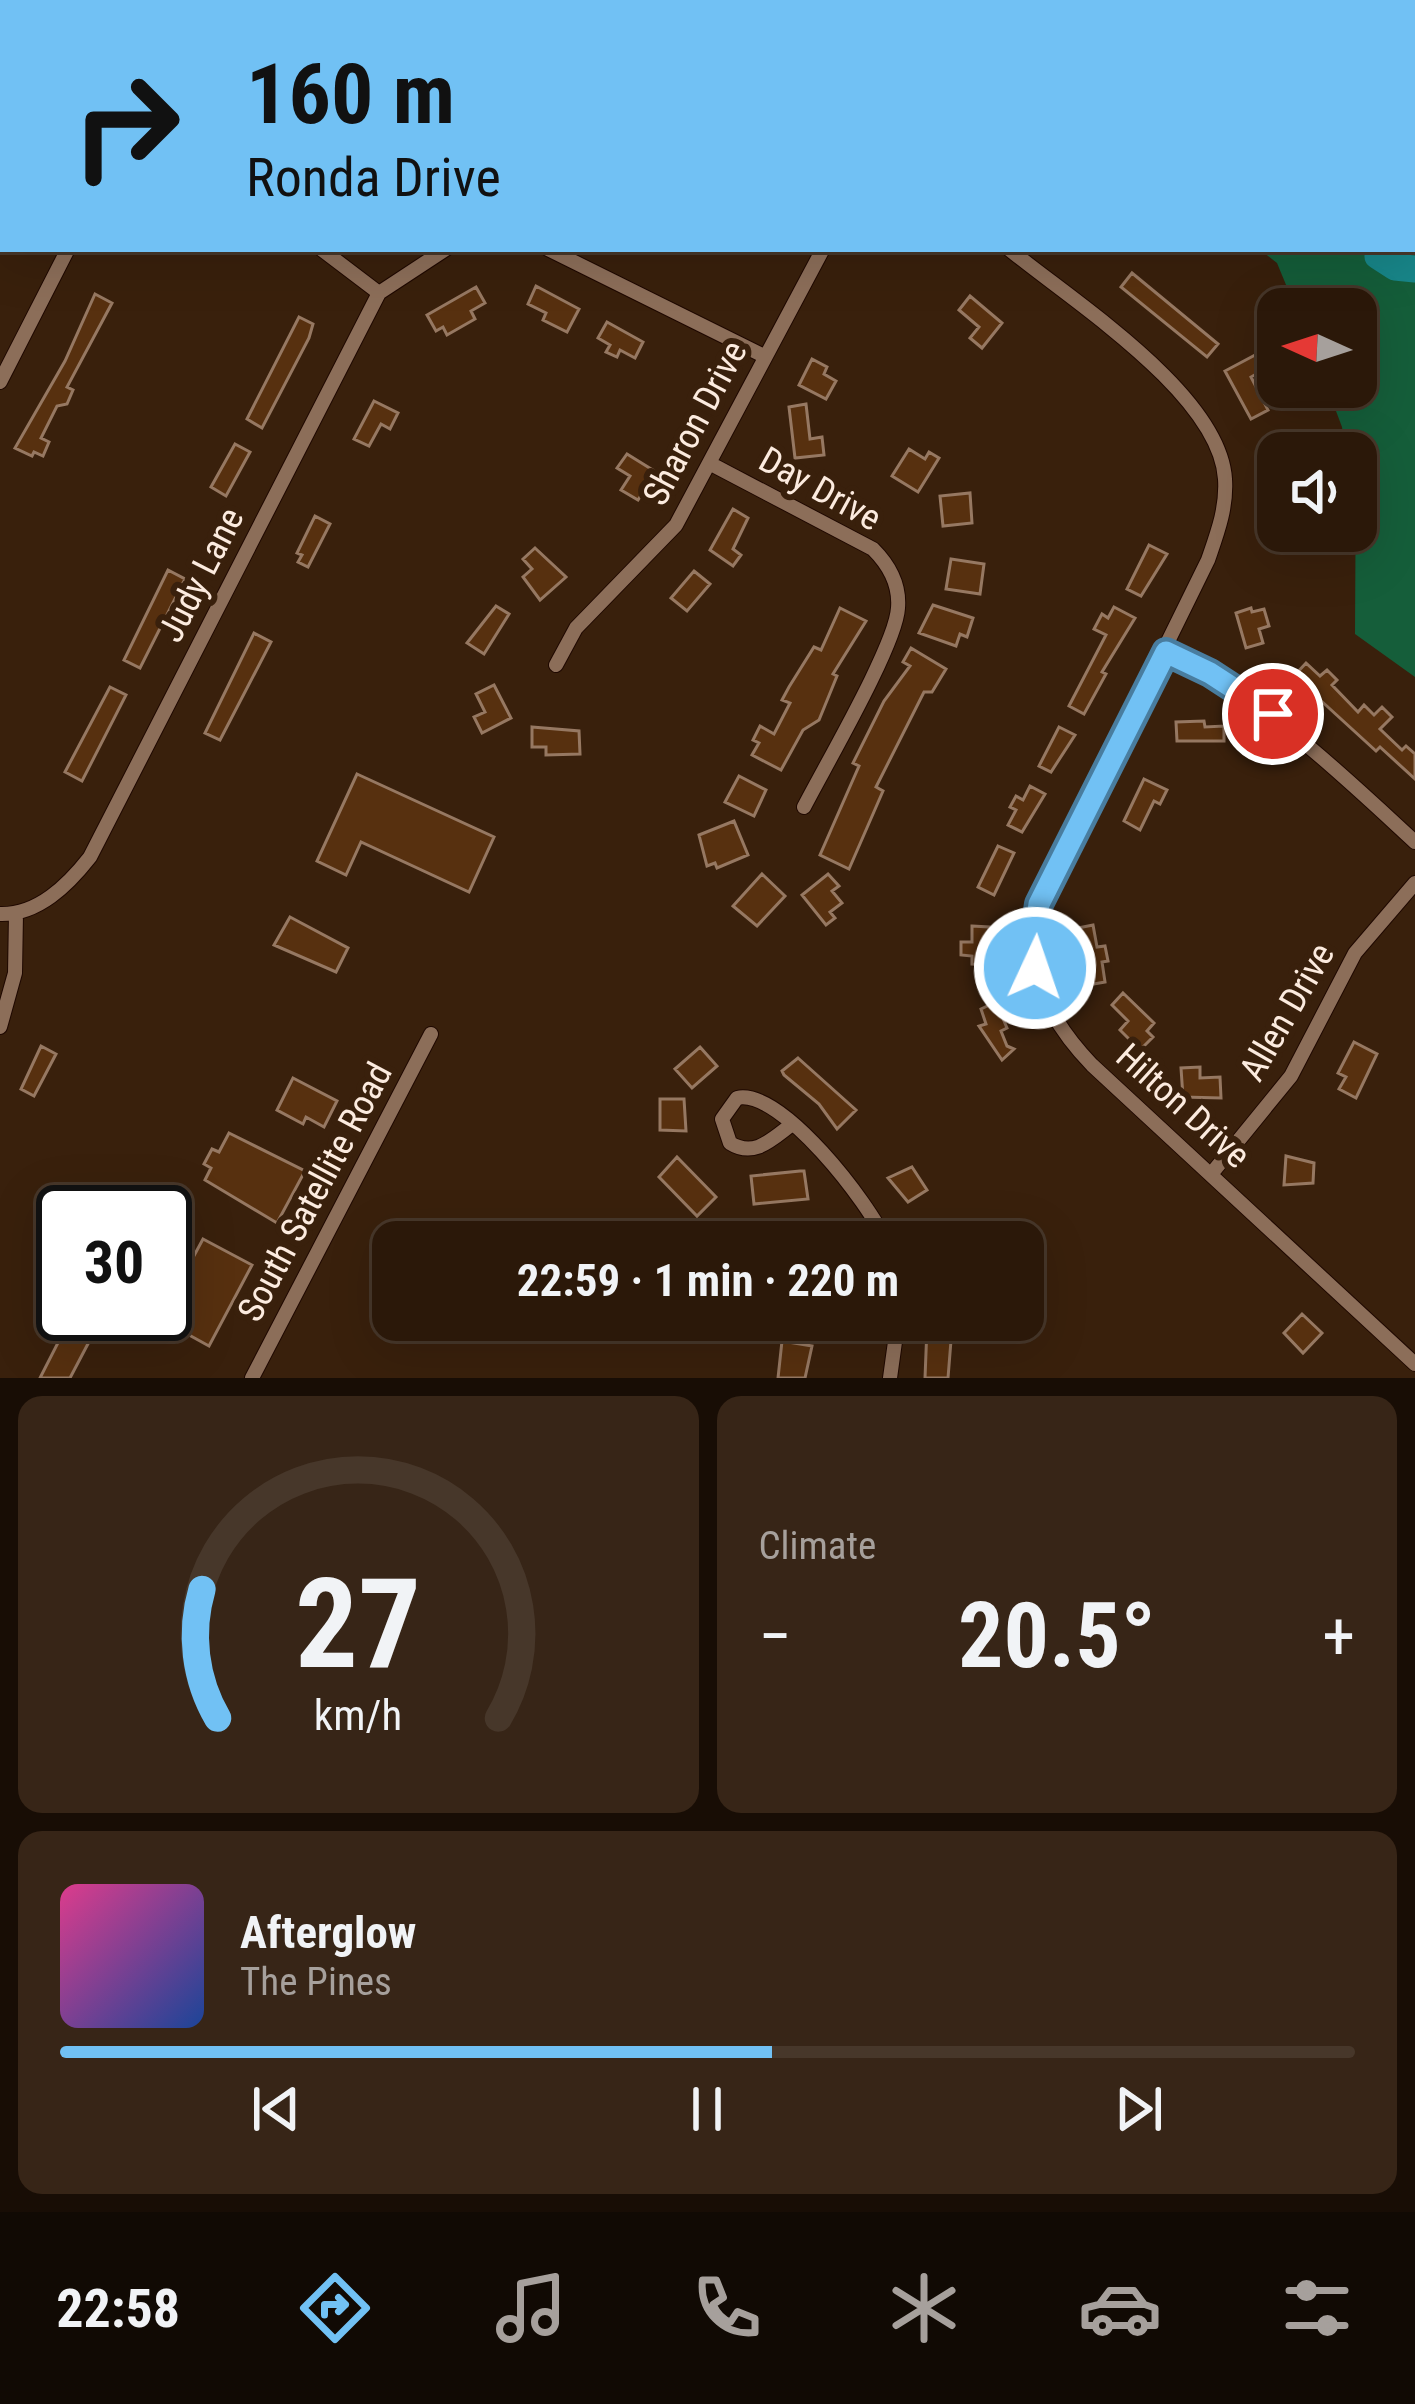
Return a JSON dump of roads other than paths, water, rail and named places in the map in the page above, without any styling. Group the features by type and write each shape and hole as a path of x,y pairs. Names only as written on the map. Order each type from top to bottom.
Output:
{"street":[{"path":"0,382 66,252"},
{"path":"325,252 379,293"},
{"name":"Judy Lane","path":"8,914 60,890 90,857 379,293 441,252"},
{"path":"554,252 764,356"},
{"name":"Sharon Drive","path":"556,665 576,628 676,525 821,252"},
{"name":"Hilton Drive","path":"1013,252 1187,397 1221,454 1226,499 1220,527 1166,652 1047,886 1035,924 1034,956 1041,995 1066,1039 1415,1364"},
{"name":"Day Drive","path":"711,464 873,548 892,574 899,603 897,618 804,807"},
{"path":"1166,652 1210,673 1273,714 1415,842"},
{"name":"Allen Drive","path":"1212,1173 1291,1076 1355,953 1415,883"},
{"path":"0,1027 15,973 8,914"},
{"name":"South Satellite Road","path":"252,1378 431,1034"},
{"path":"791,1125 763,1145 746,1150 730,1143 722,1118 737,1098 754,1097 791,1125 855,1186 874,1221"},
{"path":"890,1378 895,1341"}],"waterway":[{"path":"1379,252 1395,267 1415,269"}]}
